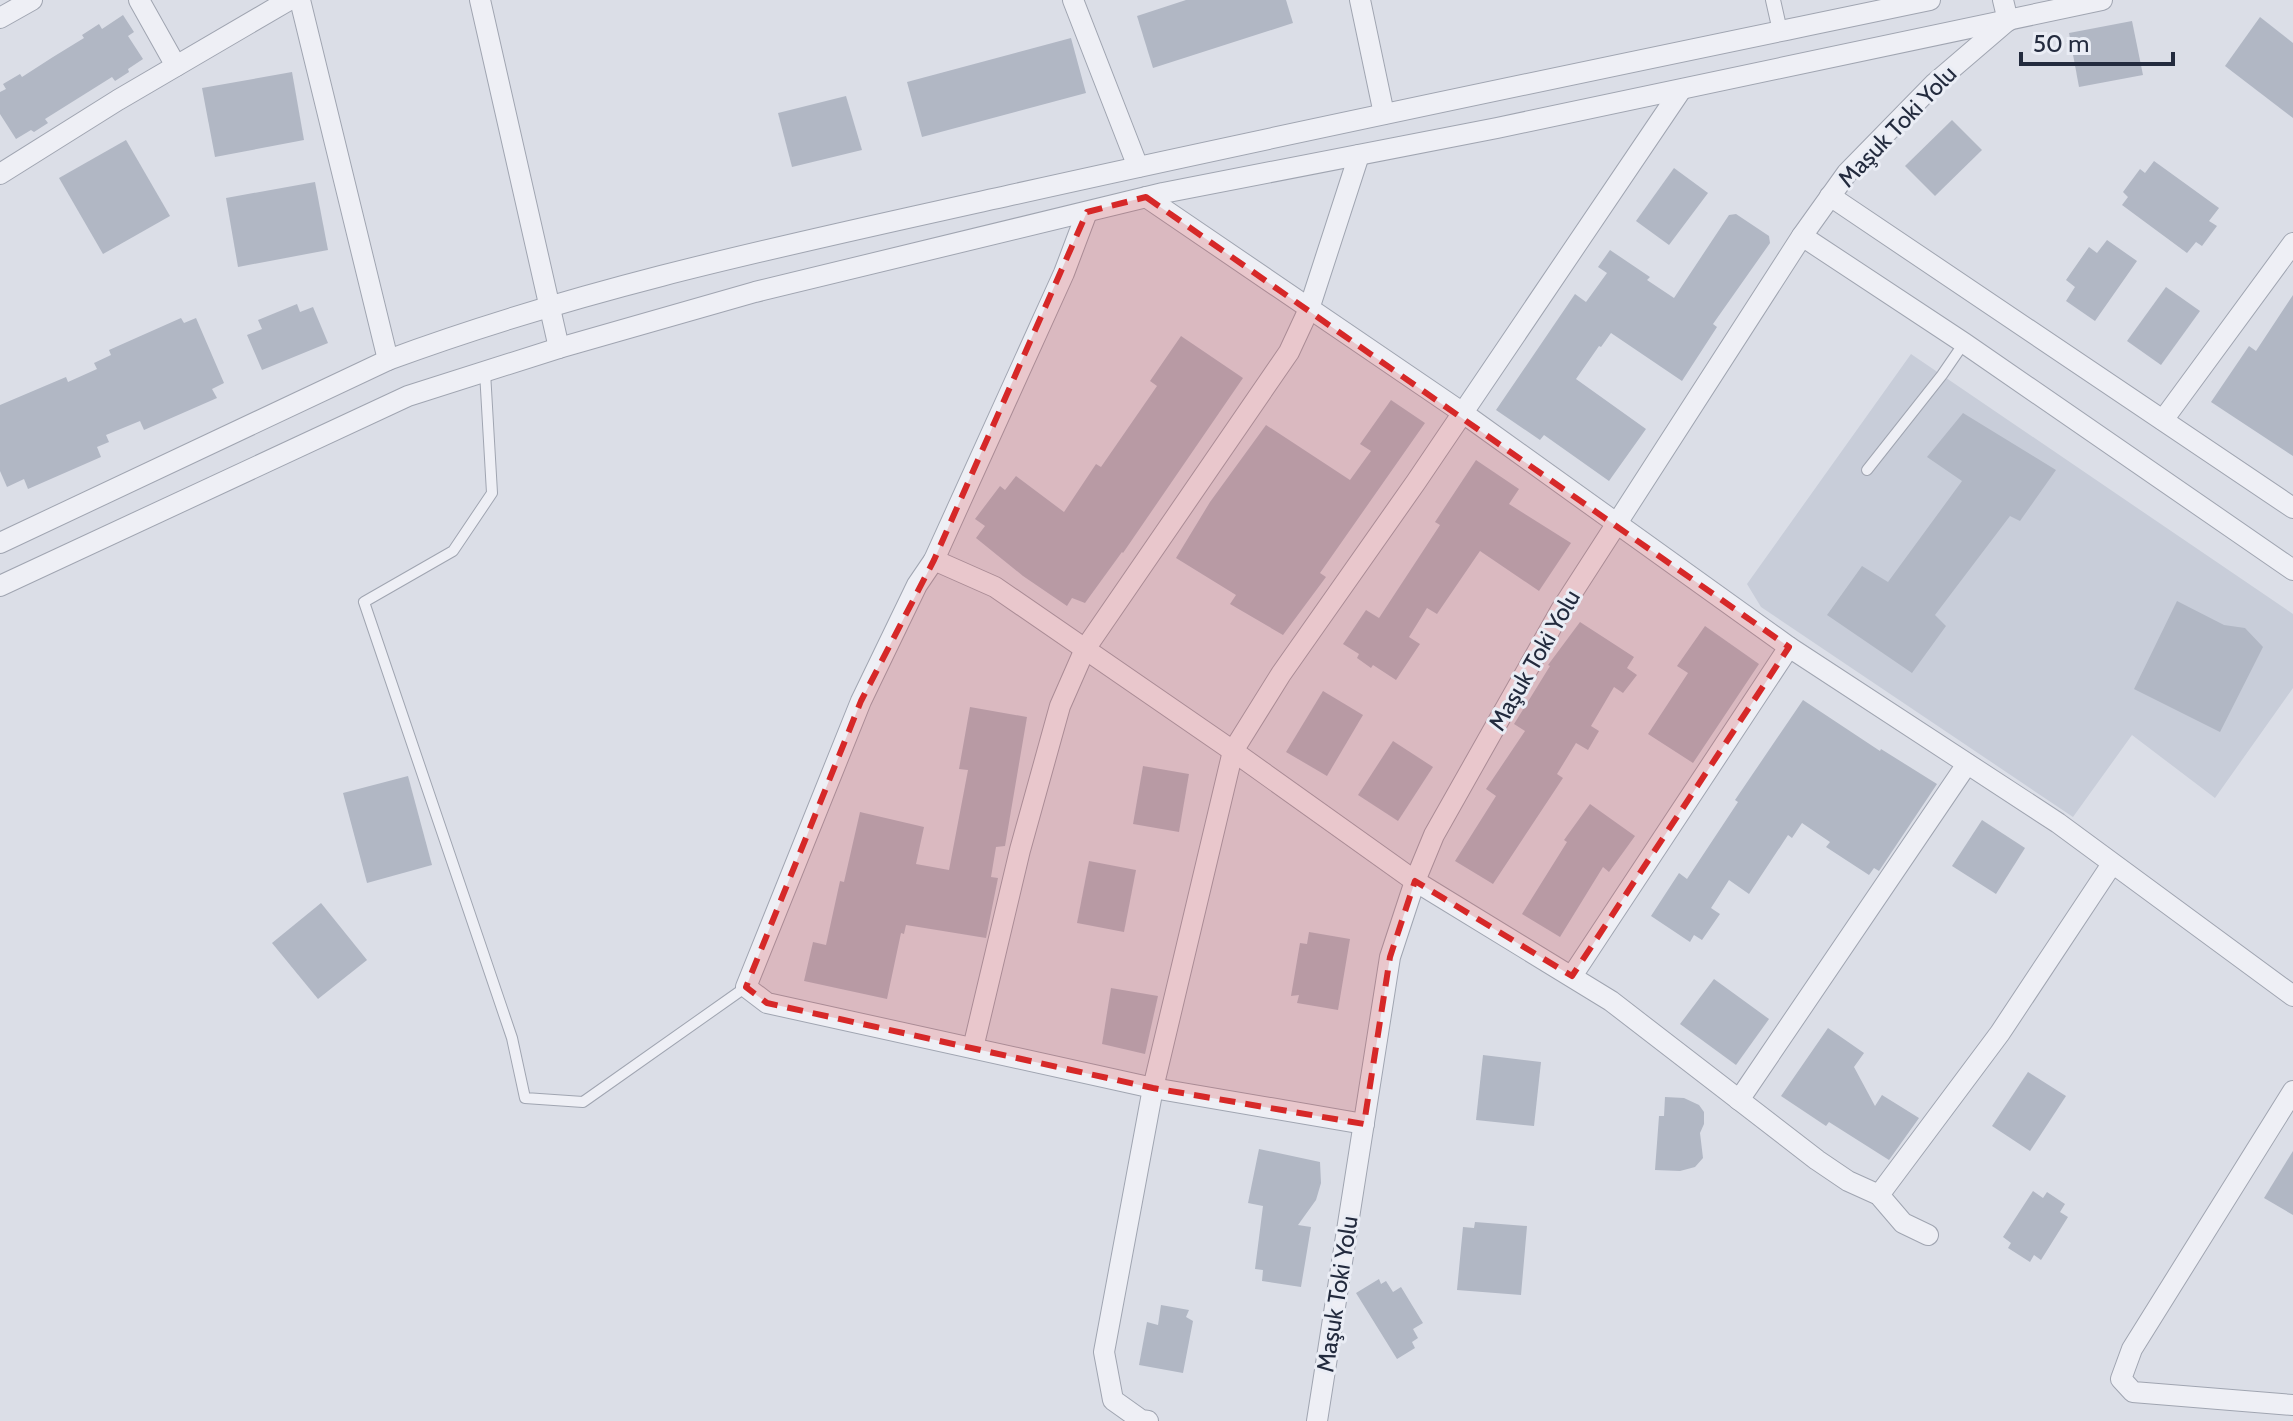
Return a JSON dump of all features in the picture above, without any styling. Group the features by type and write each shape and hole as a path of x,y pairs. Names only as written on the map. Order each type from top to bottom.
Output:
{"street":[{"path":"5,10 32,0"},
{"path":"139,0 176,66"},
{"path":"0,174 176,66 266,6 289,0"},
{"path":"300,0 388,360"},
{"path":"480,0 559,348"},
{"path":"1073,0 1138,167"},
{"path":"1360,0 1384,114"},
{"path":"1773,0 1780,31"},
{"path":"0,543 388,360 550,307 732,258 1138,167 1930,0"},
{"path":"0,586 408,396 559,348 755,292 1146,197 2008,21 2003,0"},
{"name":"Maşuk Toki Yolu","path":"1317,1421 1390,957 1434,835 1553,623 1802,236 1847,173 1935,83 2008,21 2102,0"},
{"path":"1148,1421 1141,1420 1113,1400 1104,1352 1153,1088 1233,751 1281,674 1463,413 1681,90"},
{"path":"973,1048 1020,850 1060,706 1085,649 1289,352 1309,309 1359,155"},
{"path":"1830,196 2293,508"},
{"path":"1146,197 1463,413 1789,647 2058,823 2293,996"},
{"path":"1087,212 1064,273 934,560 917,585 861,701 746,987 767,1003 1153,1088 1364,1124"},
{"path":"1802,236 1964,343 2293,570"},
{"path":"2163,420 2293,243"},
{"path":"934,560 995,587 1415,881 1611,1001 1848,1181 1879,1195 1903,1223 1928,1235"},
{"path":"1572,976 1789,647"},
{"path":"1739,1100 1967,764"},
{"path":"1879,1195 2000,1033 2112,864"},
{"path":"2293,1091 2132,1349 2121,1379 2133,1392 2293,1405"}],"lane":[{"path":"1867,470 1964,343"},
{"path":"485,372 492,493 453,551 364,602 512,1038 525,1098 583,1102 746,987"}],"highlighted area":[{"path":"1146,197 1789,647 1572,976 1415,881 1390,957 1364,1124 1153,1088 767,1003 746,987 861,701 934,560 1087,212"}],"shaded area":[{"path":"1911,354 2293,614 2293,688 2215,798 2132,735 2073,817 1761,607 1747,584"}],"building":[{"path":"1186,0 1286,0 1293,23 1153,68 1137,16"},
{"path":"123,15 134,32 128,36 143,59 115,81 112,77 45,119 48,123 16,139 0,114 0,92 6,89 3,84 20,74 22,77 84,38 82,35 99,24 102,29"},
{"path":"2260,17 2293,43 2293,118 2225,66"},
{"path":"2132,21 2143,75 2079,87 2069,33"},
{"path":"1071,38 1086,93 922,137 907,82"},
{"path":"292,72 304,140 215,157 202,88"},
{"path":"846,96 862,150 792,167 778,113"},
{"path":"1952,120 1982,150 1935,196 1905,166"},
{"path":"126,140 170,216 103,254 59,178"},
{"path":"2154,161 2219,208 2209,221 2217,226 2202,246 2196,242 2187,253 2122,205 2128,197 2123,192 2140,169 2145,173"},
{"path":"1674,168 1708,193 1669,245 1636,221"},
{"path":"315,182 328,250 238,267 226,198"},
{"path":"1736,214 1769,236 1770,243 1713,324 1717,327 1682,381 1611,333 1576,379 1646,429 1609,481 1544,435 1540,440 1496,410 1575,294 1586,302 1607,273 1598,267 1610,250 1674,298 1729,215"},
{"path":"2107,240 2137,261 2095,321 2066,301 2075,287 2066,280 2089,247 2097,253"},
{"path":"2166,287 2200,311 2161,365 2127,341"},
{"path":"2293,295 2293,456 2211,402 2249,346 2256,351"},
{"path":"297,304 300,312 313,307 328,343 262,370 247,335 262,329 258,320"},
{"path":"181,318 184,323 196,318 224,383 212,389 217,398 144,430 140,421 106,435 109,442 97,447 101,457 28,489 24,479 7,487 0,471 0,405 66,377 68,382 97,369 94,363 111,355 109,350"},
{"path":"1181,336 1243,378 1085,603 1072,598 1067,606 976,538 985,526 975,519 1000,486 1005,490 1016,476 1064,512 1096,464 1101,467 1157,386 1150,381"},
{"path":"1391,400 1425,423 1320,573 1326,577 1283,635 1230,604 1236,595 1176,558 1210,502 1266,425 1350,480 1371,451 1360,444"},
{"path":"1963,413 2056,470 2020,521 2010,516 1935,615 1946,626 1912,673 1827,615 1862,566 1888,582 1962,481 1927,457"},
{"path":"1476,460 1519,489 1509,504 1571,543 1539,591 1480,551 1437,614 1427,608 1409,637 1420,644 1396,680 1373,665 1371,668 1357,658 1359,654 1343,644 1366,610 1379,618 1440,525 1435,522"},
{"path":"2177,601 2224,625 2245,628 2263,647 2220,732 2134,689"},
{"path":"1580,622 1634,657 1627,668 1637,675 1623,693 1614,687 1591,726 1599,731 1588,750 1576,743 1557,774 1563,778 1493,884 1455,861 1496,796 1486,789 1525,731 1514,724 1548,665"},
{"path":"1705,626 1759,664 1693,763 1648,734 1688,673 1677,666"},
{"path":"1323,691 1363,715 1327,776 1286,752"},
{"path":"1803,700 1937,784 1879,871 1874,868 1869,875 1826,847 1830,842 1802,823 1792,838 1788,835 1749,894 1729,880 1711,908 1720,914 1702,940 1694,935 1690,942 1651,916 1679,873 1687,879 1738,802 1735,800"},
{"path":"970,707 1027,717 1005,846 996,847 991,877 998,878 986,938 906,925 904,934 901,933 887,999 804,981 813,942 826,945 860,812 924,827 916,864 949,870 968,770 959,769"},
{"path":"1393,741 1433,767 1398,821 1358,795"},
{"path":"1143,766 1189,774 1179,832 1133,824"},
{"path":"408,776 432,865 367,883 343,793"},
{"path":"1590,804 1635,836 1609,872 1603,867 1560,937 1522,914 1567,842 1564,840"},
{"path":"1982,820 2025,848 1996,894 1952,866"},
{"path":"1089,861 1136,870 1124,932 1077,923"},
{"path":"321,903 367,960 318,999 272,943"},
{"path":"1309,932 1350,939 1338,1010 1297,1003 1299,995 1291,996 1300,943 1307,944"},
{"path":"1714,979 1769,1019 1736,1065 1680,1024"},
{"path":"1111,988 1158,996 1145,1054 1102,1044"},
{"path":"1828,1028 1864,1053 1854,1067 1875,1106 1882,1095 1919,1118 1889,1160 1829,1122 1826,1126 1781,1096"},
{"path":"1483,1055 1541,1062 1534,1126 1476,1120"},
{"path":"2028,1072 2066,1096 2030,1151 1992,1126"},
{"path":"1665,1097 1684,1098 1699,1105 1704,1112 1700,1133 1703,1158 1695,1167 1680,1171 1655,1170 1659,1116 1664,1116"},
{"path":"1259,1149 1320,1162 1321,1183 1316,1200 1298,1225 1311,1227 1301,1287 1262,1281 1263,1270 1255,1269 1263,1206 1248,1203"},
{"path":"2293,1151 2293,1215 2264,1198"},
{"path":"2033,1191 2043,1198 2047,1192 2065,1204 2060,1212 2068,1217 2041,1260 2034,1255 2030,1262 2008,1248 2011,1243 2003,1237"},
{"path":"1475,1222 1527,1226 1521,1295 1457,1290 1463,1227 1474,1228"},
{"path":"1379,1279 1381,1284 1386,1281 1393,1292 1401,1287 1423,1323 1413,1329 1418,1338 1412,1342 1415,1348 1397,1359 1356,1293"},
{"path":"1161,1305 1189,1310 1186,1317 1193,1321 1183,1373 1139,1365 1147,1322 1158,1325"}]}
